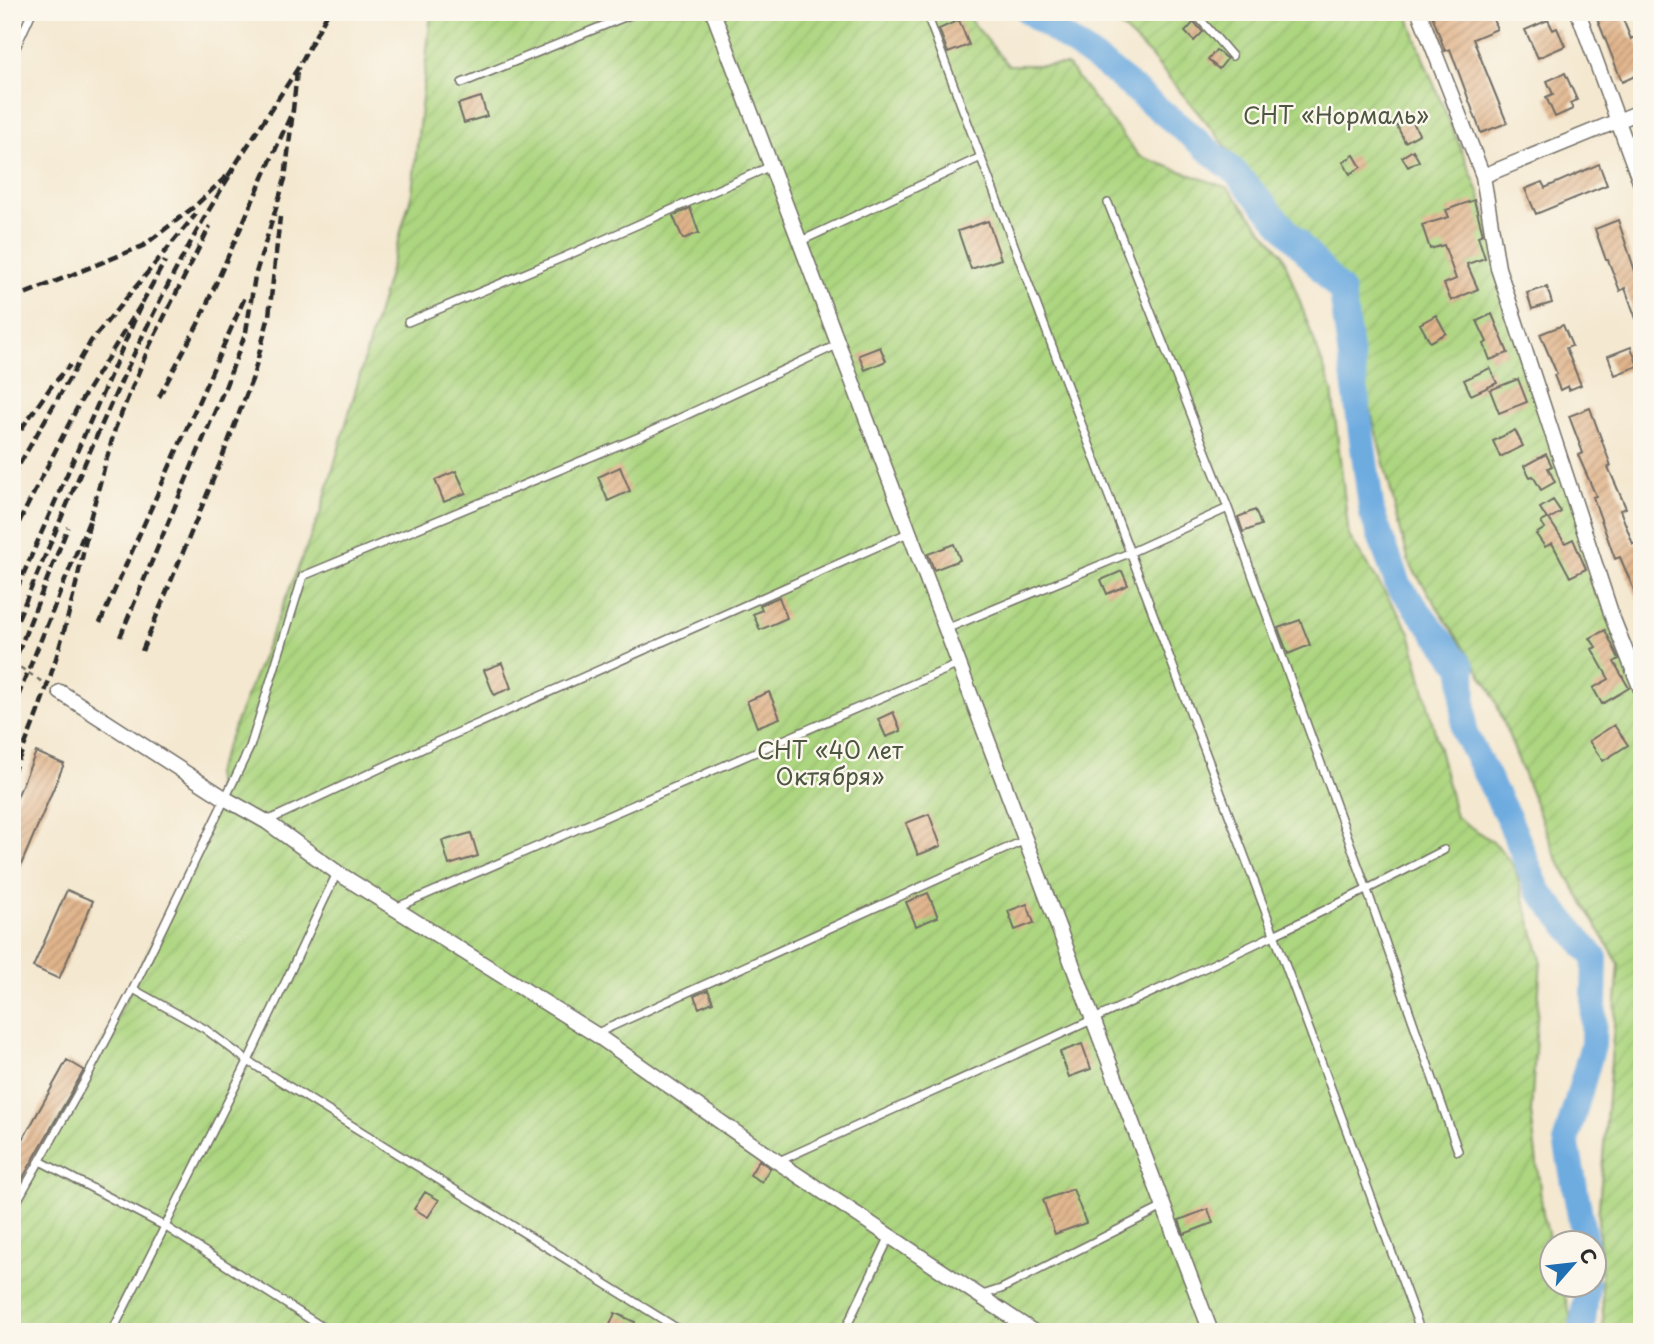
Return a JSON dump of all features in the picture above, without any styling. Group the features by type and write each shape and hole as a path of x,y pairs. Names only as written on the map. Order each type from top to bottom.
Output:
{"street":[{"path":"713,12 1211,1332"},
{"path":"1419,12 1483,176 1498,268 1613,619 1642,692"},
{"path":"1578,12 1642,187"},
{"path":"1483,176 1642,111"},
{"path":"60,692 226,799 267,822 338,873 595,1034 778,1162 1034,1332"}],"lane":[{"path":"12,56 32,12"},
{"path":"462,83 637,12"},
{"path":"926,12 1274,934 1421,1332"},
{"path":"1194,12 1232,57"},
{"path":"801,241 981,157"},
{"path":"408,322 772,166"},
{"path":"1108,203 1228,508 1367,890 1458,1151"},
{"path":"12,1210 133,989 250,747 303,576 639,438 840,344"},
{"path":"946,629 1129,553 1228,508"},
{"path":"267,822 439,741 910,532"},
{"path":"395,908 959,664"},
{"path":"595,1034 1025,840"},
{"path":"778,1162 1274,934 1367,890 1444,849"},
{"path":"112,1332 248,1061 338,873"},
{"path":"133,989 205,1029 248,1061 683,1332"},
{"path":"40,1161 166,1227 330,1332"},
{"path":"982,1295 1001,1289 1163,1206"},
{"path":"844,1332 891,1235"}],"path":[{"path":"12,662 60,692"}],"green space":[{"name":"СНТ «40 лет Октября»","path":"431,12 964,12 1008,65 1067,65 1139,156 1228,188 1282,253 1332,390 1349,536 1410,632 1456,817 1497,845 1515,868 1541,959 1531,1113 1547,1228 1538,1228 1538,1298 1565,1298 1571,1319 1569,1332 12,1332 12,1204 117,1018 219,801 215,774 321,511 412,193"},
{"name":"СНТ «Нормаль»","path":"1105,12 1407,12 1423,58 1479,192 1642,696 1642,1332 1604,1332 1602,1298 1608,1298 1608,1228 1599,1228 1598,1218 1619,964 1556,857 1491,690 1409,563 1338,281 1150,55"}],"building":[{"path":"1431,12 1455,12 1457,18 1472,12 1490,12 1497,29 1473,39 1507,123 1481,133 1450,49 1445,51"},
{"path":"1620,12 1631,39 1635,37 1642,53 1642,73 1622,82 1597,18"},
{"path":"959,20 969,45 948,53 939,29"},
{"path":"1548,20 1553,30 1557,28 1565,46 1538,58 1525,30"},
{"path":"1194,22 1203,32 1194,41 1185,32"},
{"path":"1216,50 1227,59 1219,69 1208,60"},
{"path":"1565,73 1577,100 1570,103 1573,109 1555,117 1546,97 1553,94 1547,81"},
{"path":"481,97 487,116 464,123 458,104"},
{"path":"1411,118 1419,134 1405,142 1397,126"},
{"path":"1413,150 1419,161 1408,167 1402,157"},
{"path":"1354,155 1361,167 1350,174 1343,162"},
{"path":"1599,164 1607,185 1536,214 1525,189 1542,182 1545,188"},
{"path":"1474,200 1483,234 1478,236 1485,258 1467,264 1478,289 1451,301 1444,284 1456,279 1444,245 1430,249 1422,225 1449,217 1446,210"},
{"path":"690,208 699,233 683,239 673,216"},
{"path":"1618,220 1642,292 1642,330 1625,288 1620,291 1595,229"},
{"path":"988,221 1001,259 971,269 958,231"},
{"path":"1547,287 1552,303 1532,309 1527,293"},
{"path":"1492,314 1508,353 1490,360 1484,344 1487,342 1477,321"},
{"path":"1436,315 1446,333 1430,342 1420,324"},
{"path":"1563,325 1572,346 1566,348 1581,385 1569,390 1568,386 1560,390 1554,375 1557,374 1540,334"},
{"path":"880,347 886,361 865,370 859,355"},
{"path":"1631,347 1638,366 1615,375 1608,356"},
{"path":"1490,368 1497,383 1471,395 1464,380"},
{"path":"1518,379 1527,402 1499,413 1490,390"},
{"path":"1590,408 1611,466 1608,467 1626,508 1620,510 1633,544 1637,543 1642,554 1642,609 1620,557 1615,559 1593,497 1596,496 1578,455 1583,453 1569,416"},
{"path":"1515,430 1523,446 1500,457 1493,441"},
{"path":"1546,454 1552,466 1548,468 1555,482 1541,490 1524,466"},
{"path":"620,467 630,491 608,501 598,477"},
{"path":"456,471 466,493 444,502 435,480"},
{"path":"1553,500 1561,512 1549,519 1565,543 1573,539 1586,569 1570,577 1552,543 1545,547 1536,534 1545,528 1541,522 1547,519 1540,508"},
{"path":"1255,510 1261,525 1243,532 1238,517"},
{"path":"954,544 960,560 934,570 928,554"},
{"path":"1122,571 1128,585 1107,594 1101,580"},
{"path":"779,597 787,618 760,630 753,614 762,610 760,605"},
{"path":"1300,620 1310,645 1288,654 1278,628"},
{"path":"1605,630 1619,659 1614,662 1629,688 1602,704 1593,688 1609,679 1592,649 1596,647 1590,638"},
{"path":"502,663 511,688 494,695 484,670"},
{"path":"769,692 780,718 757,727 747,701"},
{"path":"893,712 901,731 886,737 878,719"},
{"path":"1614,725 1628,745 1603,761 1589,741"},
{"path":"36,752 64,764 12,886 12,809"},
{"path":"929,814 941,846 918,855 906,823"},
{"path":"471,833 478,856 449,865 442,841"},
{"path":"67,890 93,901 59,979 33,967"},
{"path":"928,893 938,917 916,926 906,902"},
{"path":"1027,904 1034,923 1015,930 1008,911"},
{"path":"708,990 713,1002 699,1008 694,996"},
{"path":"1082,1044 1091,1069 1069,1077 1060,1052"},
{"path":"67,1060 84,1070 12,1197 12,1159"},
{"path":"759,1160 770,1168 762,1182 750,1175"},
{"path":"1073,1189 1086,1223 1055,1234 1043,1200"},
{"path":"425,1192 439,1200 428,1217 414,1209"},
{"path":"1208,1209 1213,1223 1184,1234 1179,1220"},
{"path":"615,1313 635,1322 630,1332 607,1332"}],"waterway":[{"path":"1029,12 1111,70 1234,171 1342,292 1372,513 1398,585 1463,668 1464,732 1509,819 1538,890 1595,958 1593,1045 1566,1140 1582,1228"},
{"path":"1582,1332 1586,1298"}],"railway":[{"path":"228,176 298,68 328,12"},
{"path":"159,397 198,324 293,110 297,71"},
{"path":"120,637 246,332 255,276 285,179 293,110"},
{"path":"12,299 143,246 194,207 234,169 170,281 114,396 12,632"},
{"path":"12,477 91,341 196,214"},
{"path":"142,651 253,377 269,316 280,217"},
{"path":"90,519 115,429 149,347 210,226"},
{"path":"142,303 165,261"},
{"path":"100,623 246,295"},
{"path":"12,536 79,404 142,303 12,600"},
{"path":"12,442 50,388 70,365"},
{"path":"12,711 90,519 59,649 38,712 12,774"},
{"path":"12,667 68,527"}]}
